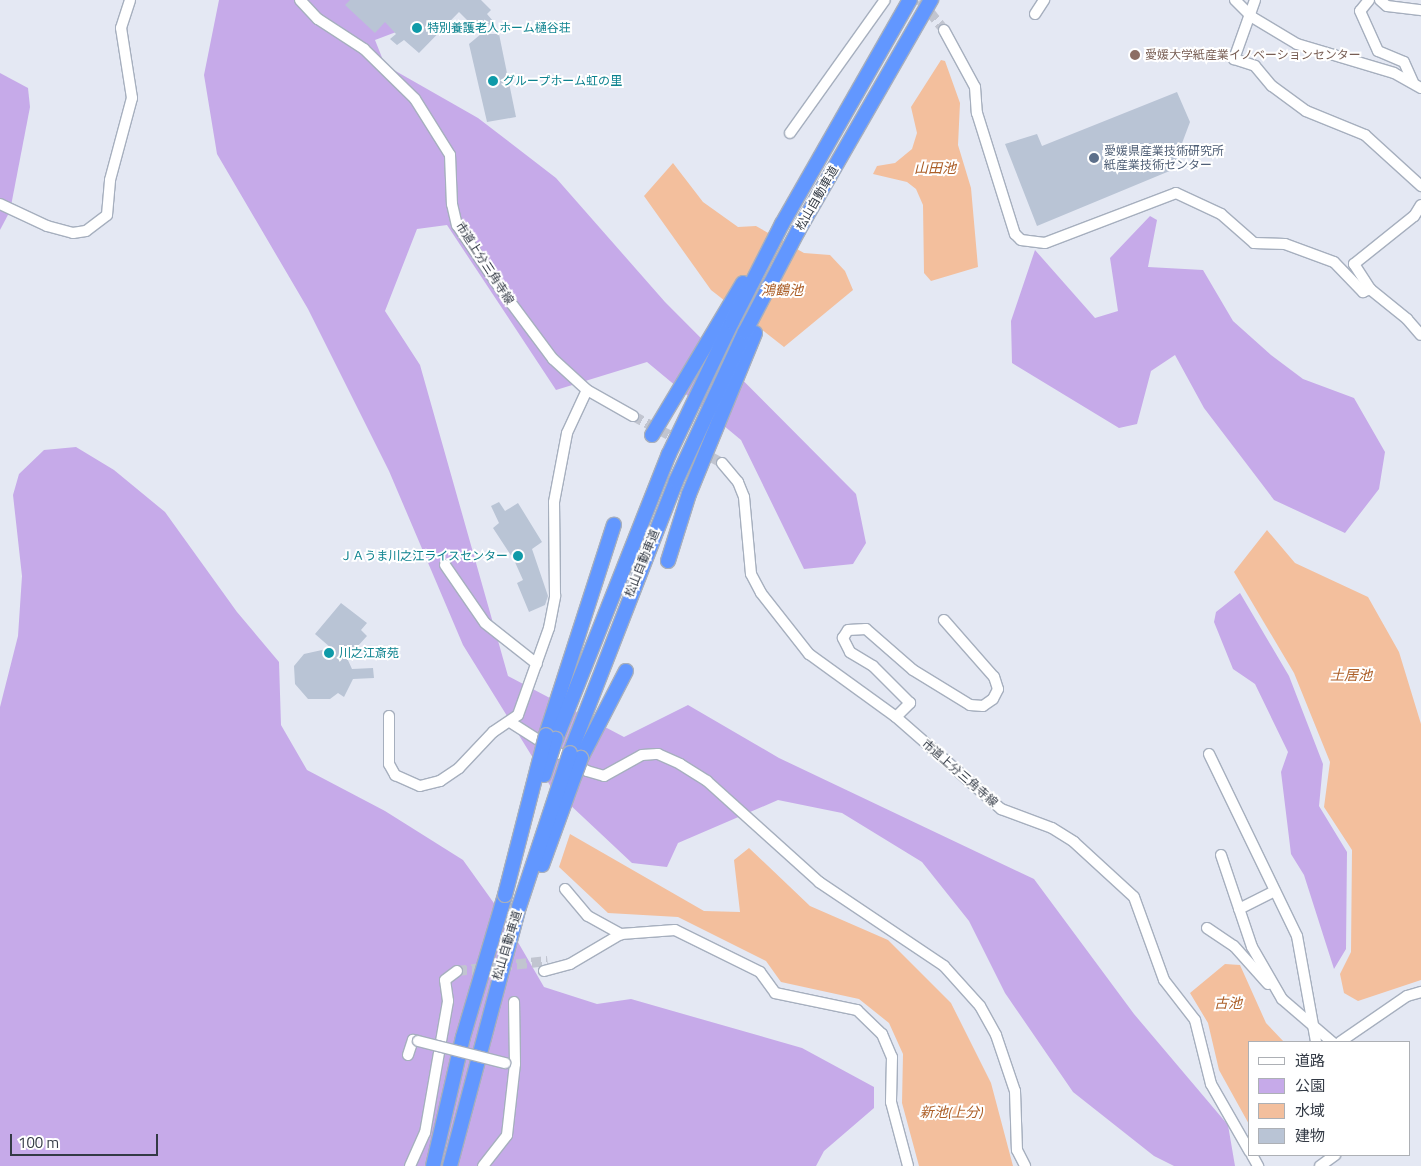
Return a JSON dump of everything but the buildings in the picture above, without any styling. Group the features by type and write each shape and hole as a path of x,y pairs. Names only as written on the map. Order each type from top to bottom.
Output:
{"highway":[{"name":"松山自動車道","path":"433,1166 463,1036 551,737 728,318 910,0"},
{"name":"松山自動車道","path":"450,1166 493,993 575,756 676,481 749,335 798,231 931,0"},
{"path":"652,435 728,318"},
{"path":"668,561 689,494 749,335"},
{"path":"551,737 614,525"},
{"path":"575,756 626,671"}],"street":[{"path":"0,204 47,226 73,233 86,232 107,215 110,180 132,98 121,28 130,0"},
{"name":"市道上分三角寺線","path":"300,0 318,19 364,49 415,99 450,155 457,225 553,358 587,390 633,416"},
{"path":"790,133 885,0"},
{"path":"1035,14 1044,0"},
{"path":"1235,0 1252,17 1297,44 1366,64 1417,85"},
{"path":"1255,0 1252,17 1234,59 1255,66 1272,86 1306,111 1365,135 1421,186"},
{"path":"1369,0 1360,10 1378,51 1404,62 1417,85"},
{"path":"1380,0 1387,6 1421,10"},
{"path":"944,30 975,88 977,113 1015,234 1021,240 1045,243 1176,193 1221,214 1254,244 1285,244 1334,262 1363,292 1370,289"},
{"path":"1421,205 1392,236 1354,264 1370,289 1421,335"},
{"path":"389,716 389,764 395,775 420,786 440,781 459,768 493,732 510,722 525,702 555,596 554,502 567,433 587,390"},
{"name":"市道上分三角寺線","path":"722,463 738,482 744,497 751,574 761,593 822,666 896,717 1001,809 1052,828 1074,842 1134,897 1164,980 1195,1020 1211,1084 1248,1148"},
{"path":"445,565 485,623 537,664"},
{"path":"896,717 910,704 873,666 850,652 843,638 848,630 866,629 913,670 970,705 983,706 993,699 998,689 994,677 944,620"},
{"path":"510,722 587,771 604,776 642,754 658,754 680,764 707,781 819,882 944,966 980,1006 996,1035 1015,1092 1017,1150 1025,1166"},
{"path":"1210,754 1276,891 1302,954 1316,1041"},
{"path":"1221,855 1252,947 1282,999"},
{"path":"565,889 588,916 621,934"},
{"path":"1239,909 1276,891"},
{"path":"1207,928 1234,946 1282,999 1331,1041"},
{"path":"546,966 570,964 621,934 674,930 760,972 776,993 856,1010 882,1034 892,1057 891,1102 908,1166"},
{"path":"410,1166 425,1133 448,1001 446,980 457,971"},
{"path":"1341,1041 1407,996 1421,992"},
{"path":"482,1166 507,1135 514,1002"},
{"path":"408,1055 413,1040 510,1064"},
{"path":"1320,1166 1334,1156"}],"green space":[{"path":"219,0 454,0 441,15 375,40 385,65 478,118 556,178 665,302 856,494 866,543 853,564 804,569 741,440 647,362 556,390 447,225 417,229 385,311 420,365 508,676 624,737 688,705 779,758 1034,879 1134,1014 1228,1125 1235,1166 1174,1166 1154,1156 1073,1092 1005,993 969,921 922,862 842,813 778,800 678,843 667,867 632,863 551,787 463,645 389,471 308,309 217,154 204,75"},
{"path":"0,73 28,88 30,107 10,211 0,230"},
{"path":"1150,216 1157,220 1148,267 1203,270 1233,321 1271,355 1303,379 1354,398 1385,452 1379,489 1345,533 1274,500 1204,408 1175,355 1151,371 1137,424 1119,428 1012,363 1011,321 1035,250 1095,318 1118,311 1110,258"},
{"path":"76,447 114,470 165,512 237,612 279,662 281,725 307,770 385,811 463,860 501,913 544,987 597,1004 631,999 802,1048 874,1087 874,1108 824,1151 816,1166 0,1166 0,707 18,636 22,576 13,495 19,474 44,450"},
{"path":"1240,593 1289,676 1323,764 1319,806 1347,852 1346,949 1334,969 1304,875 1291,854 1281,772 1288,752 1255,684 1233,669 1214,622 1216,612"}],"water":[{"name":"山田池","path":"941,60 945,61 960,103 958,145 971,188 978,267 931,281 924,273 923,205 916,189 907,182 873,174 877,166 895,163 912,149 917,133 911,107"},
{"name":"鴻鶴池","path":"673,163 703,202 738,227 756,226 804,253 830,255 845,271 853,290 784,347 711,290 644,196"},
{"name":"土居池","path":"1267,530 1295,563 1368,597 1399,652 1421,724 1421,980 1358,1001 1344,993 1340,974 1351,952 1352,850 1324,807 1330,762 1294,673 1234,572"},
{"name":"新池(上分)","path":"570,834 704,911 740,912 734,860 749,848 810,906 888,940 951,1003 991,1083 1013,1166 919,1166 902,1103 903,1054 889,1023 859,999 781,982 766,961 678,917 608,913 559,867"},
{"name":"古池","path":"1225,964 1240,965 1266,1023 1283,1041 1248,1041 1248,1122 1219,1070 1208,1023 1190,993"}],"tunnel":[{"path":"920,0 944,30"},
{"path":"633,416 722,463"},
{"path":"457,971 547,961"}],"place":[{"name":"特別養護老人ホーム樋谷荘","path":"417,28"},
{"name":"愛媛大学紙産業イノベーションセンター","path":"1135,55"},
{"name":"グループホーム虹の里","path":"493,81"},
{"name":"愛媛県産業技術研究所 紙産業技術センター","path":"1094,158"},
{"name":"ＪＡうま川之江ライスセンター","path":"518,556"},
{"name":"川之江斎苑","path":"329,653"}]}
